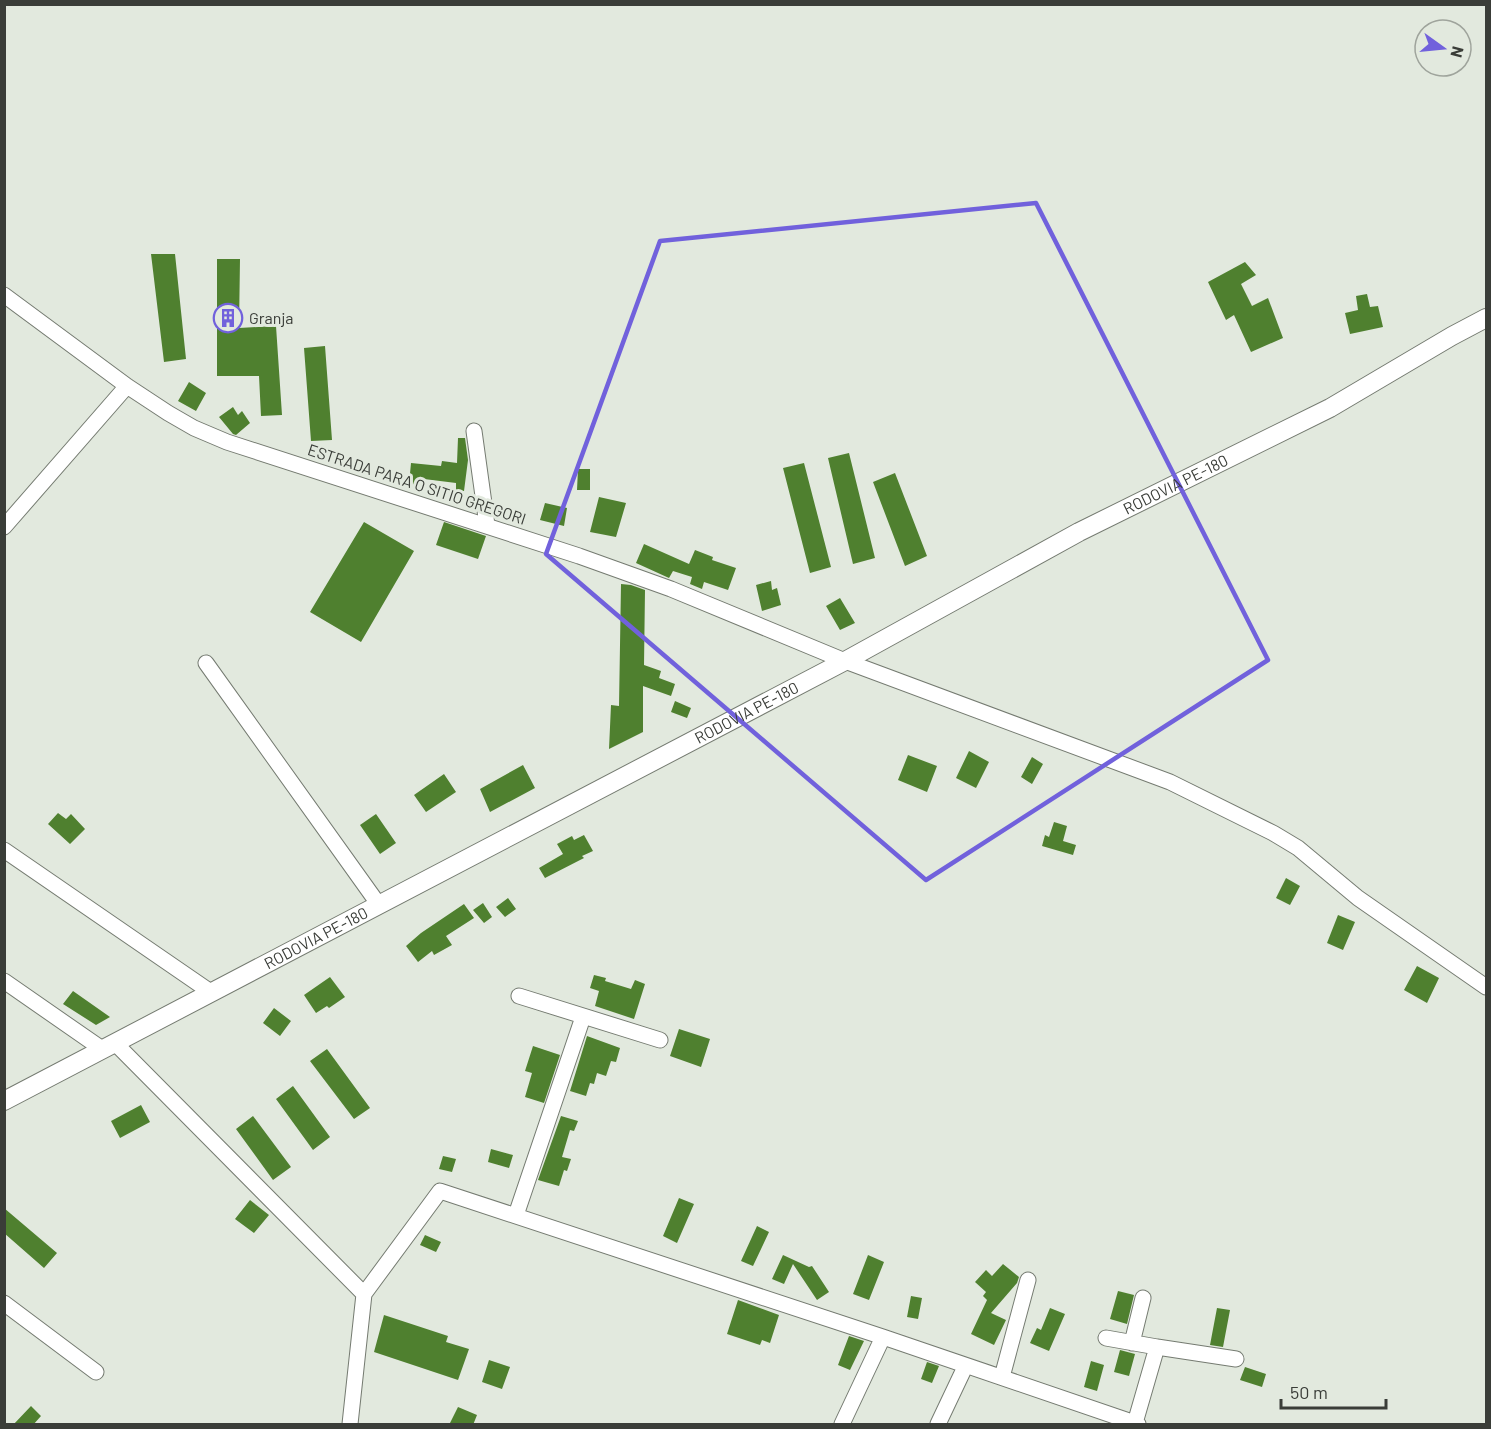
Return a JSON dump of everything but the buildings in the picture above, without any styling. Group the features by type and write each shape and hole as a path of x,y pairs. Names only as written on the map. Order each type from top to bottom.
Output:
{"main road":[{"name":"RODOVIA PE-180","path":"4,1101 845,661 1079,532 1330,408 1486,318"}],"street":[{"name":"ESTRADA PARA O SITIO GREGORI","path":"4,295 127,386 181,422 227,442 579,556 671,590 845,661 1170,782 1298,848 1358,898 1486,987"},
{"path":"4,527 127,386"},
{"path":"474,431 487,525"},
{"path":"206,663 379,905"},
{"path":"4,850 212,993"},
{"path":"4,981 108,1046 364,1294"},
{"path":"519,996 660,1040"},
{"path":"516,1215 584,1017"},
{"path":"350,1425 364,1294 440,1191 883,1337 965,1367 1002,1377 1137,1424 1157,1347"},
{"path":"1002,1377 1028,1280"},
{"path":"1132,1342 1143,1298"},
{"path":"4,1303 96,1372"},
{"path":"842,1425 883,1337"},
{"path":"1106,1338 1236,1359"},
{"path":"938,1425 965,1367"}],"highlighted area":[{"path":"1036,203 1268,660 926,880 546,554 660,241"}],"place":[{"name":"Granja","path":"228,318"}]}
